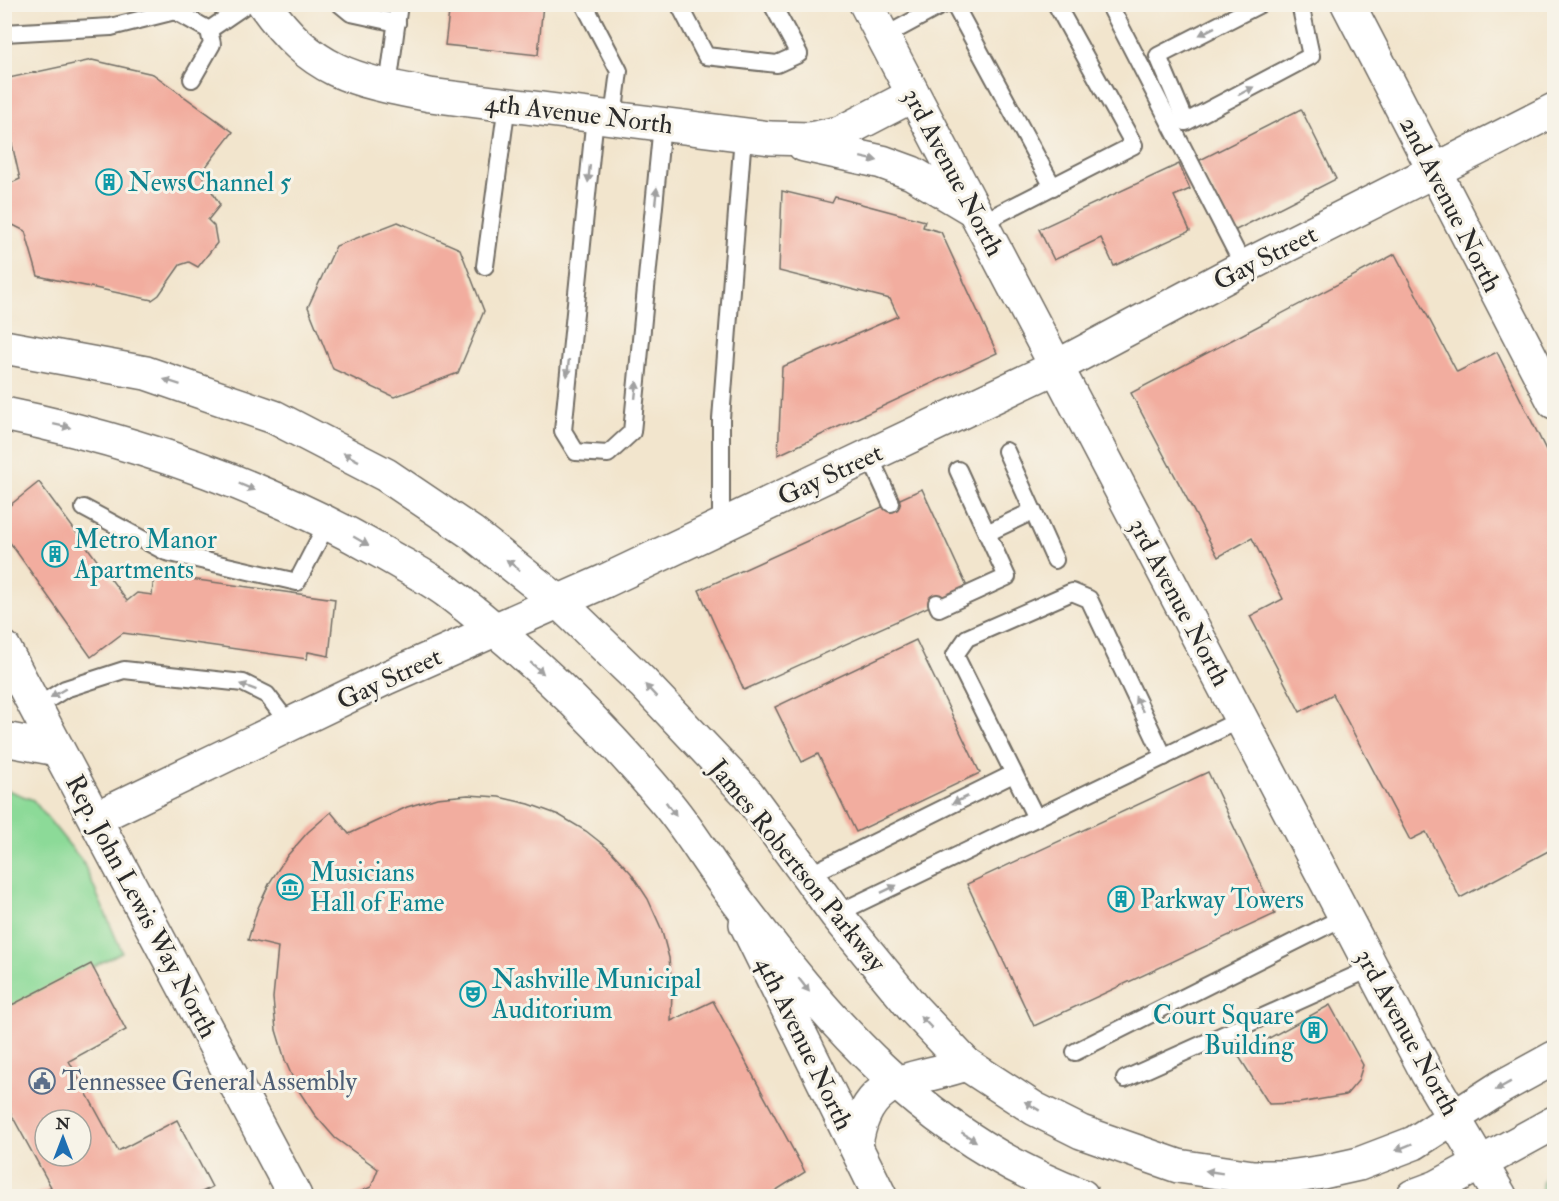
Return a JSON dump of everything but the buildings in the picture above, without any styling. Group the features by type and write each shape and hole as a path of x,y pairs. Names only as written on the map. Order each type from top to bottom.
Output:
{"street":[{"name":"4th Avenue North","path":"264,4 285,33 327,67 388,87 507,104 757,137 810,139 840,133 913,94"},
{"name":"3rd Avenue North","path":"866,4 1427,1073 1454,1115 1500,1197"},
{"name":"2nd Avenue North","path":"1348,4 1554,402"},
{"name":"Gay Street","path":"96,818 289,724 558,602 1056,367 1244,267 1434,173 1554,110"},
{"path":"757,137 882,162 912,173 977,216"},
{"name":"James Robertson Parkway","path":"4,347 146,373 274,417 386,475 472,533 558,602 643,683 747,793 836,914 912,1008 966,1064 1035,1109 1082,1132 1178,1166 1243,1176 1289,1177 1359,1164 1414,1143 1454,1115 1554,1058"},
{"path":"4,414 71,428 203,468 328,522 446,591 578,703 668,803 729,890 830,1017 895,1084 950,1126 1064,1193"},
{"name":"Rep. John Lewis Way North","path":"4,648 295,1197"},
{"path":"4,739 57,749"},
{"name":"4th Avenue North","path":"729,890 880,1197"},
{"path":"856,1145 858,1127 874,1098 895,1084 921,1074 942,1072 966,1064"},
{"path":"1413,1197 1554,1123"}],"lane":[{"path":"209,30 248,4"},
{"path":"340,4 351,14 397,23"},
{"path":"388,87 399,4"},
{"path":"584,4 619,70 604,117 563,431 576,452 608,454 632,432 663,124"},
{"path":"679,4 706,56 777,64 799,54 772,4"},
{"path":"883,37 944,4"},
{"path":"954,4 1053,186"},
{"path":"977,216 1053,186 1134,145 1056,4"},
{"path":"1109,4 1244,267"},
{"path":"1260,4 1158,56 1186,122 1311,56 1300,4"},
{"path":"4,33 111,27 174,8 209,30 212,44 192,80"},
{"path":"485,266 507,104"},
{"path":"721,525 721,419 757,137"},
{"path":"1006,452 1056,560"},
{"path":"869,455 891,503"},
{"path":"937,603 939,608 1007,577 958,470"},
{"path":"84,508 165,552 297,582 328,522"},
{"path":"987,533 1033,511"},
{"path":"1036,818 955,655 967,638 1072,592 1089,599 1164,757"},
{"path":"36,707 65,689 124,670 243,683 267,695 289,724"},
{"path":"836,914 1242,719"},
{"path":"809,875 1013,774"},
{"path":"1075,1052 1346,916"},
{"path":"1125,1079 1372,968"}],"green space":[{"path":"5,789 33,800 83,862 122,952 5,1012"},
{"path":"1554,1156 1554,1196 1541,1196 1542,1183"}],"place":[{"name":"NewsChannel 5","path":"109,182"},
{"name":"Metro Manor Apartments","path":"55,554"},
{"name":"Musicians Hall of Fame","path":"290,887"},
{"name":"Parkway Towers","path":"1121,899"},
{"name":"Nashville Municipal Auditorium","path":"473,994"},
{"name":"Court Square Building","path":"1314,1030"},
{"name":"Tennessee General Assembly","path":"42,1081"}]}
